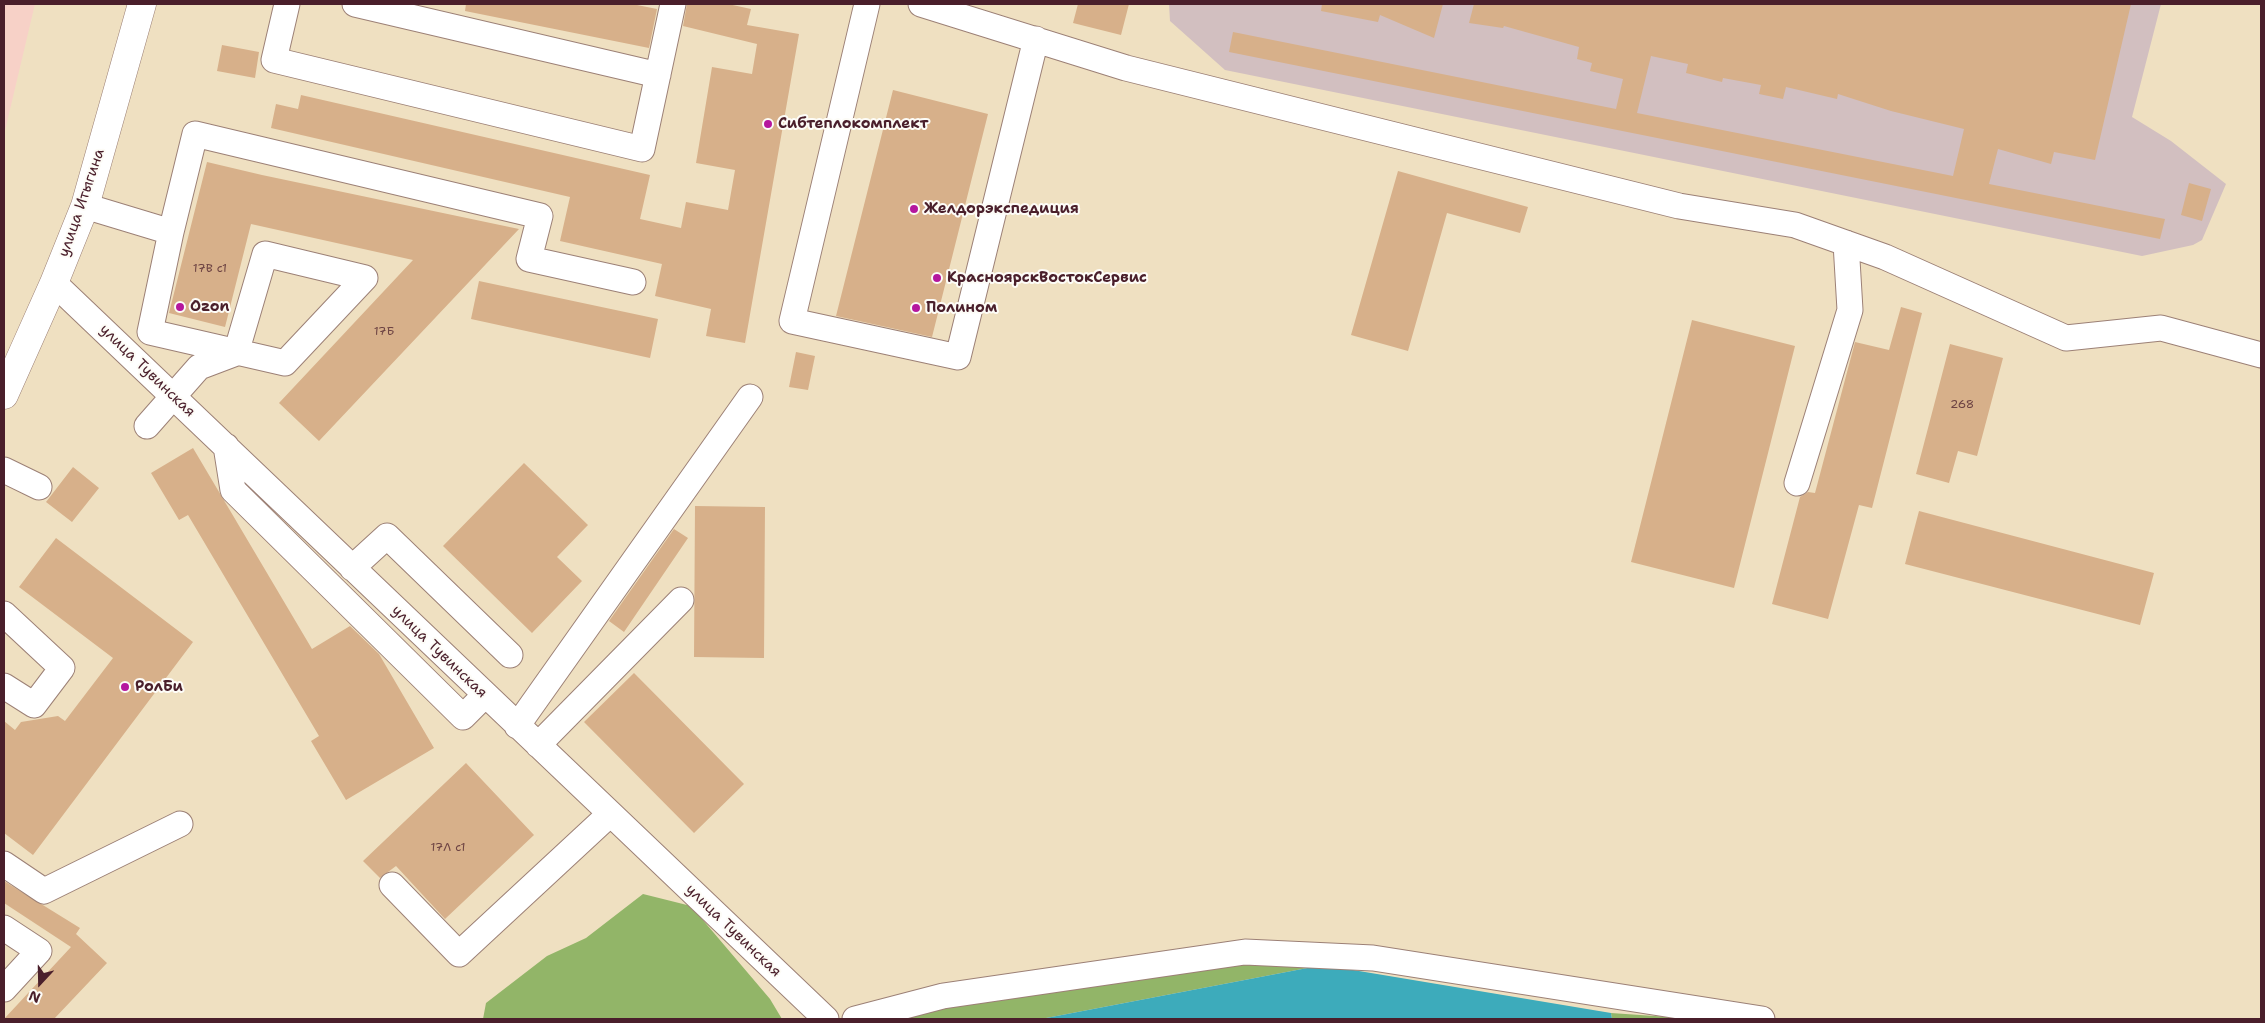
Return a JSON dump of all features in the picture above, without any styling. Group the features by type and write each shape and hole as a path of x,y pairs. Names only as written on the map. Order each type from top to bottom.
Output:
{"main road":[{"name":"улица Итыгина","path":"5,390 54,283 85,206 142,4"}],"street":[{"path":"287,4 274,60 642,149 674,4"},
{"path":"355,4 658,75"},
{"path":"867,4 792,321 958,358 1036,39"},
{"path":"921,4 1126,68 1680,206 1795,225 1885,256 2066,338 2161,328 2261,356"},
{"path":"236,352 265,254 365,278 284,363 174,338 150,332 170,232 194,134 540,216 528,259 633,282"},
{"path":"85,206 170,232"},
{"path":"1797,483 1850,310 1846,243"},
{"name":"улица Тувинская","path":"54,283 826,1019"},
{"path":"174,338 200,367"},
{"path":"147,426 200,367 236,352"},
{"path":"517,726 750,397"},
{"path":"226,446 233,490 463,717 485,695"},
{"path":"4,470 39,487"},
{"path":"352,568 387,536 510,655"},
{"path":"538,745 681,600"},
{"path":"4,614 62,668 34,704 4,686"},
{"path":"392,885 459,954 610,814"},
{"path":"4,864 44,891 180,824"},
{"path":"4,928 38,951 4,989"},
{"path":"855,1019 943,996 1245,952 1372,958 1762,1019"}],"shaded area":[{"path":"4,4 35,4 4,135"},
{"path":"1169,4 2161,4 2132,117 2171,141 2226,184 2202,240 2193,245 2142,256 1225,70 1170,21"}],"green space":[{"path":"643,894 691,906 770,999 782,1019 483,1019 486,1003 547,956 586,938"},
{"path":"1267,955 1323,965 1041,1019 906,1019 910,1016 961,1000"},
{"path":"1611,1013 1698,1019 1612,1019"}],"water":[{"path":"1323,965 1611,1013 1612,1019 1041,1019"}],"building":[{"path":"466,4 632,4 657,9 649,48 465,11"},
{"path":"687,4 728,4 751,9 747,25 799,34 745,343 706,336 711,309 655,296 662,264 560,241 570,197 271,128 276,104 298,109 301,95 650,175 640,219 681,228 686,202 728,210 735,170 696,163 712,67 752,74 757,44 683,26"},
{"path":"1078,4 1129,4 1121,35 1073,23"},
{"path":"1322,4 1443,4 1434,38 1380,15 1378,22 1321,11"},
{"path":"1474,4 2131,4 2095,160 2054,152 2051,164 1998,149 1989,184 2165,219 2160,239 1229,52 1233,32 1616,109 1623,79 1590,71 1592,63 1577,59 1579,47 1504,26 1503,28 1469,23","holes":["1651,56 1688,64 1686,73 1722,82 1723,78 1761,85 1759,94 1783,99 1786,87 1837,99 1838,94 1891,111 1964,129 1953,176 1637,113"]},
{"path":"222,45 259,52 255,78 217,71"},
{"path":"893,90 988,114 932,337 836,316"},
{"path":"207,162 519,229 319,441 279,403 413,260 251,224 225,327 169,313"},
{"path":"1398,171 1528,207 1520,233 1447,213 1408,351 1351,335"},
{"path":"2189,183 2211,189 2202,221 2181,215"},
{"path":"479,281 658,319 650,358 471,319"},
{"path":"1901,307 1922,313 1872,508 1859,505 1828,619 1772,604 1800,497 1808,492 1815,493 1855,342 1889,350"},
{"path":"1692,320 1795,346 1734,588 1631,562"},
{"path":"1950,344 2003,358 1977,456 1958,451 1949,483 1916,474"},
{"path":"796,352 815,356 808,390 789,387"},
{"path":"193,448 312,649 350,626 379,654 434,748 346,800 311,741 319,736 188,515 179,520 151,473"},
{"path":"524,463 588,525 557,557 582,581 532,633 443,546"},
{"path":"73,467 99,488 72,522 46,502"},
{"path":"695,506 765,507 764,658 694,657"},
{"path":"1919,511 2154,573 2140,625 1905,564"},
{"path":"674,529 688,538 624,632 609,621"},
{"name":"РолБи","path":"56,538 193,642 33,855 4,833 4,721 15,730 21,722 58,716 65,721 113,658 19,587"},
{"path":"634,673 744,784 694,833 584,722"},
{"path":"466,763 534,835 445,919 396,866 380,878 363,861"},
{"path":"4,881 80,928 76,934 107,963 54,1019 4,1019 71,947 4,903"}],"place":[{"name":"Сибтеплокомплект","path":"768,124"},
{"name":"Желдорэкспедиция","path":"914,209"},
{"name":"КрасноярскВостокСервис","path":"937,278"},
{"name":"Ozon","path":"180,307"},
{"name":"Полином","path":"916,308"},
{"name":"РолБи","path":"125,687"}]}
